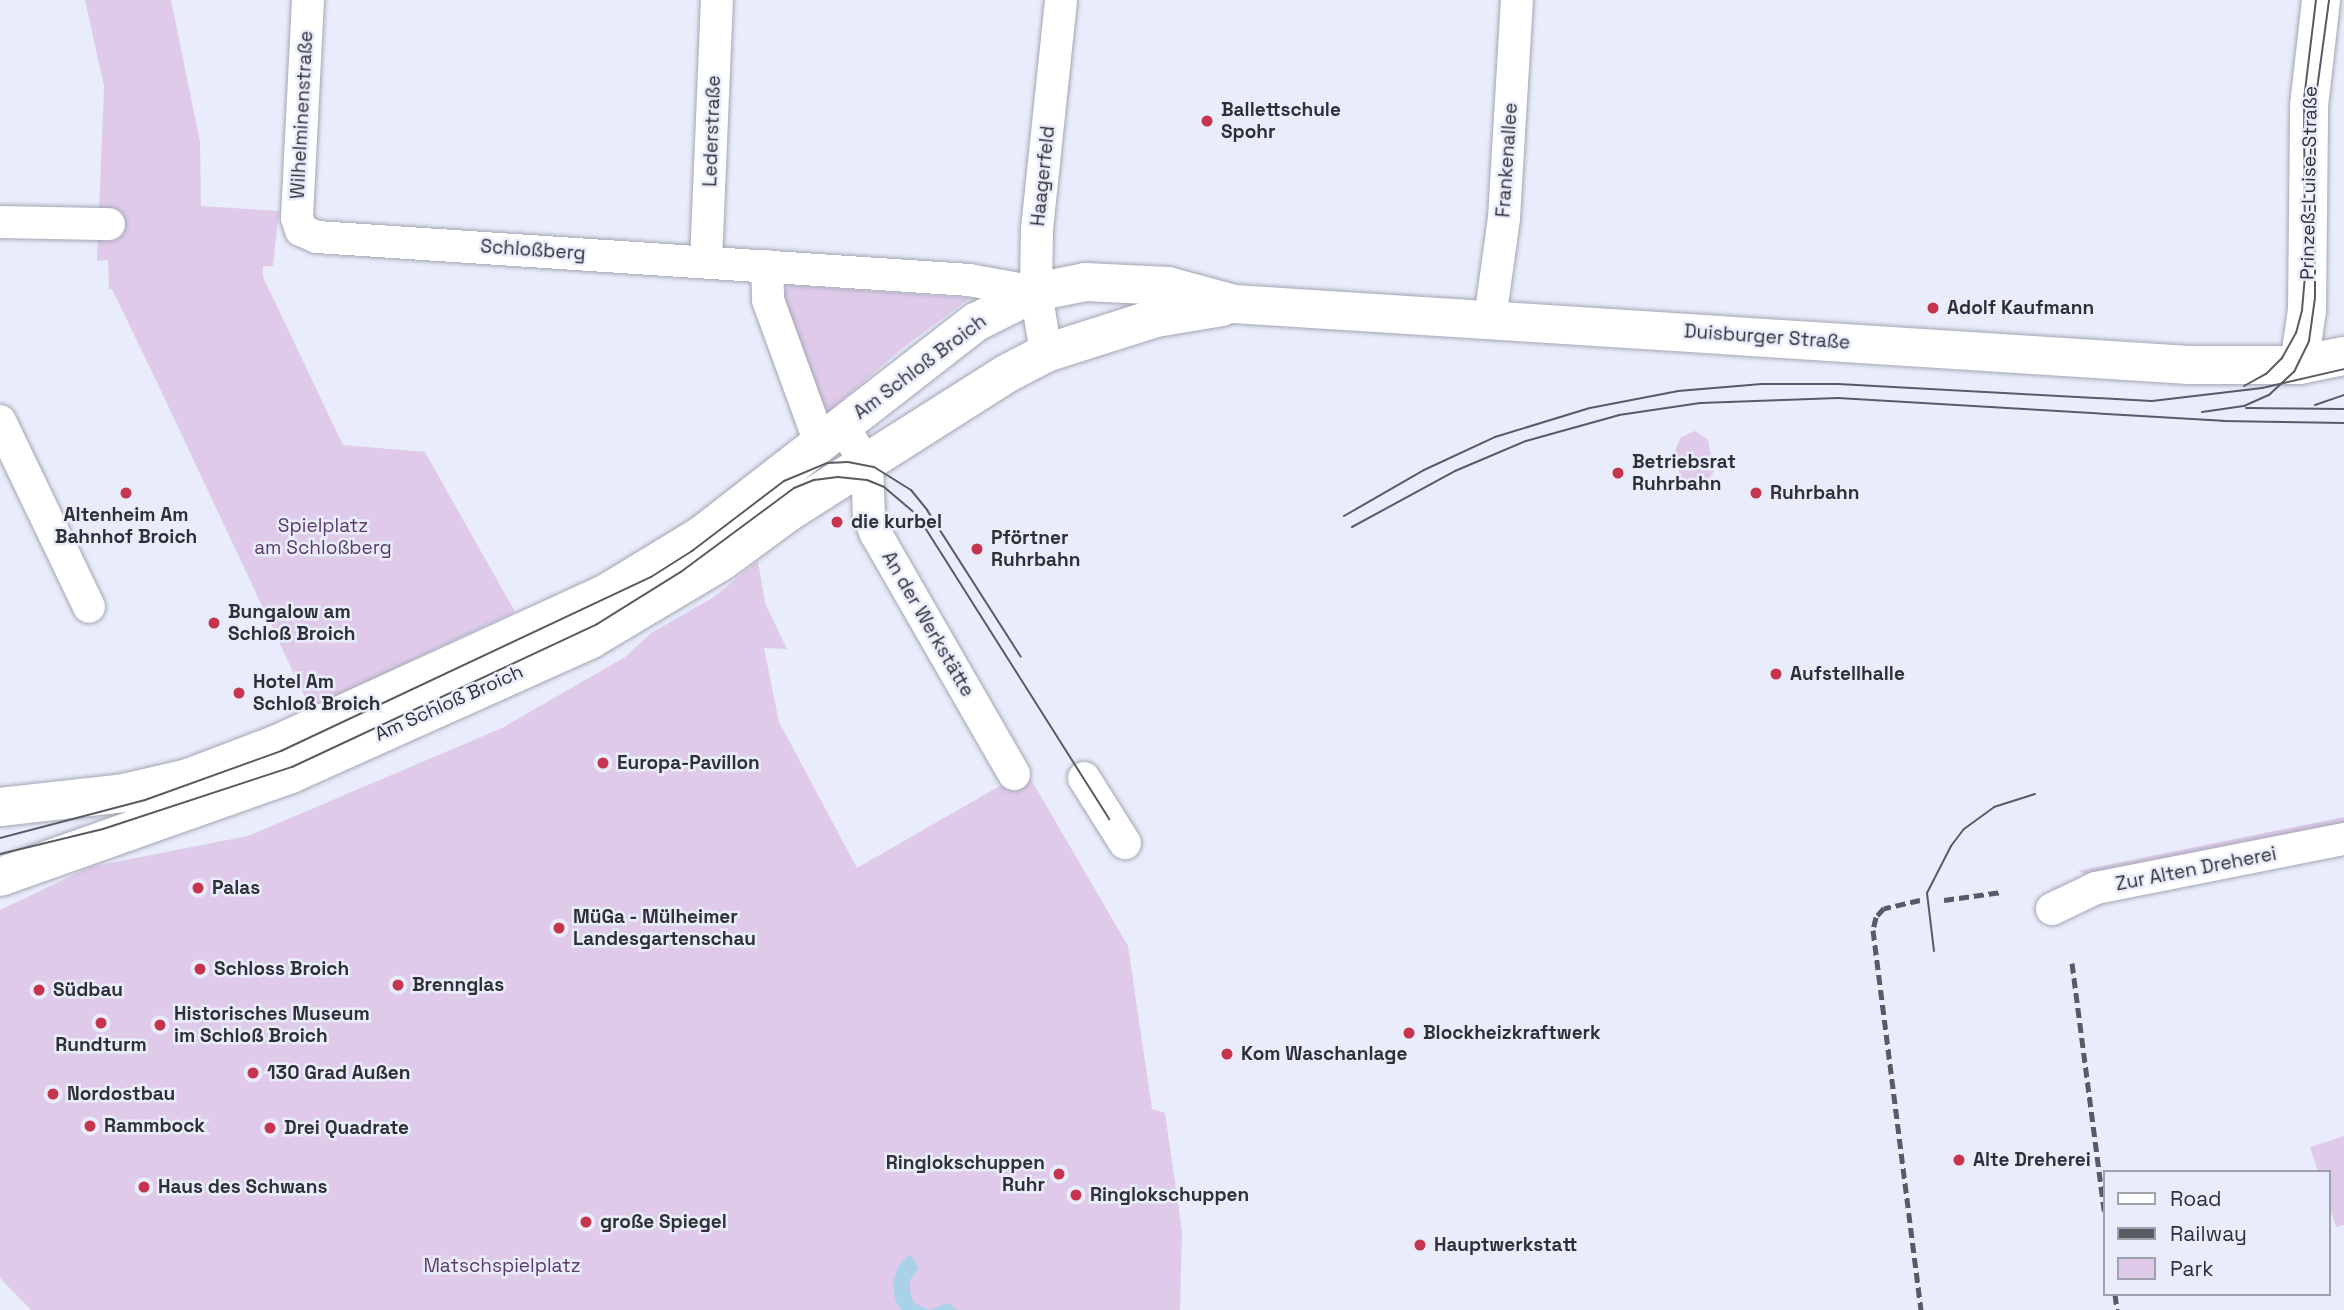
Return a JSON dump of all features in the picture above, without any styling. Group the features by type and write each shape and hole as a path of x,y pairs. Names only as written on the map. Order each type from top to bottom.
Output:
{"main road":[{"name":"Prinzeß-Luise-Straße","path":"2299,365 2307,310 2309,106 2321,0"},
{"name":"Duisburger Straße","path":"1036,292 1085,282 1168,286 1234,304 2189,365 2299,365 2344,356"},
{"name":"Am Schloß Broich","path":"0,807 124,793 188,778 287,739 625,583 702,535 976,322 1036,292"},
{"name":"Duisburger Straße","path":"1046,353 1156,318 1234,304"},
{"name":"Am Schloß Broich","path":"0,877 291,774 591,639 722,561 787,513 867,465 987,386 1046,353"},
{"name":"Duisburger Straße","path":"2299,365 2344,374"}],"street":[{"name":"Wilhelminenstraße","path":"301,230 297,206 308,0"},
{"name":"Lederstraße","path":"706,262 717,0"},
{"name":"Haagerfeld","path":"1046,353 1036,292 1037,229 1060,0"},
{"name":"Frankenallee","path":"1490,319 1504,218 1517,0"},
{"path":"0,222 109,224"},
{"name":"Schloßberg","path":"301,230 317,237 970,280 1036,292"},
{"path":"767,266 768,300 831,434"},
{"path":"0,421 89,607"},
{"name":"Am Schloß Broich","path":"831,434 867,465"},
{"name":"An der Werkstätte","path":"867,465 869,516 876,534 1014,774"},
{"path":"1084,778 1125,843"},
{"name":"Zur Alten Dreherei","path":"2052,909 2096,888 2344,839"}],"green space":[{"name":"Spielplatz am Schloßberg","path":"85,0 171,0 200,142 201,206 279,211 273,266 263,266 263,277 343,445 425,452 515,612 310,708 163,395 112,289 109,289 108,260 97,261 104,86"},
{"path":"788,285 970,298 904,347 827,413 779,302"},
{"path":"1695,431 1708,440 1714,471 1704,488 1694,490 1681,482 1675,451 1681,437"},
{"name":"MüGa - Mülheimer Landesgartenschau","path":"758,561 765,603 787,649 764,648 779,722 857,868 1026,771 1128,946 1152,1109 1165,1113 1182,1231 1180,1310 31,1310 0,1278 0,910 90,867 248,836 502,728 625,657 651,633 714,597"},
{"path":"2344,817 2344,827 2098,878 2078,871"},
{"path":"2344,1136 2344,1225 2336,1227 2330,1208 2330,1170 2317,1170 2310,1147"}],"water":[{"path":"910,1254 919,1268 910,1280 910,1292 914,1303 930,1310 901,1310 895,1300 893,1282 899,1265"},
{"path":"949,1303 957,1310 930,1310"}],"tram line":[{"path":"2244,386 2266,374 2282,358 2296,333 2302,310 2305,272 2304,99 2316,0"},
{"path":"2202,412 2244,406 2269,395 2294,372 2309,341 2315,298 2315,104 2329,0"},
{"path":"1344,516 1424,470 1495,437 1590,408 1678,391 1762,384 1838,384 2152,401 2262,388 2344,369"},
{"path":"2315,405 2344,395"},
{"path":"1352,527 1455,471 1526,441 1619,415 1700,403 1838,398 2222,421 2344,423"},
{"path":"2246,408 2344,409"},
{"path":"0,838 145,800 281,751 651,577 692,551 784,481 827,463 848,462 874,467 911,490 927,510 1021,657"},
{"path":"0,854 103,829 292,767 597,624 682,571 794,488 814,480 838,477 867,480 884,487 917,515 1109,819"},
{"path":"1934,951 1927,893 1951,846 1964,829 1994,807 2035,794"}],"railway":[{"path":"1944,900 2001,892"},
{"path":"1920,900 1884,908 1876,917 1873,930 1921,1310"},
{"path":"2072,963 2102,1196"},
{"path":"2115,1296 2117,1310"}],"place":[{"name":"Ballettschule Spohr","path":"1207,121"},
{"name":"Adolf Kaufmann","path":"1933,308"},
{"name":"Betriebsrat Ruhrbahn","path":"1618,473"},
{"name":"Altenheim Am Bahnhof Broich","path":"126,493"},
{"name":"Ruhrbahn","path":"1756,493"},
{"name":"die kurbel","path":"837,522"},
{"name":"Pförtner Ruhrbahn","path":"977,549"},
{"name":"Bungalow am Schloß Broich","path":"214,623"},
{"name":"Aufstellhalle","path":"1776,674"},
{"name":"Hotel Am Schloß Broich","path":"239,693"},
{"name":"Europa-Pavillon","path":"603,763"},
{"name":"Palas","path":"198,888"},
{"name":"MüGa - Mülheimer Landesgartenschau","path":"559,928"},
{"name":"Schloss Broich","path":"200,969"},
{"name":"Brennglas","path":"398,985"},
{"name":"Südbau","path":"39,990"},
{"name":"Rundturm","path":"101,1023"},
{"name":"Historisches Museum im Schloß Broich","path":"160,1025"},
{"name":"Blockheizkraftwerk","path":"1409,1033"},
{"name":"Kom Waschanlage","path":"1227,1054"},
{"name":"130 Grad Außen","path":"253,1073"},
{"name":"Nordostbau","path":"53,1094"},
{"name":"Rammbock","path":"90,1126"},
{"name":"Drei Quadrate","path":"270,1128"},
{"name":"Alte Dreherei","path":"1959,1160"},
{"name":"Ringlokschuppen Ruhr","path":"1059,1174"},
{"name":"Haus des Schwans","path":"144,1187"},
{"name":"Ringlokschuppen","path":"1076,1195"},
{"name":"große Spiegel","path":"586,1222"},
{"name":"Hauptwerkstatt","path":"1420,1245"}],"park label":[{"name":"Matschspielplatz","path":"502,1266"}]}
